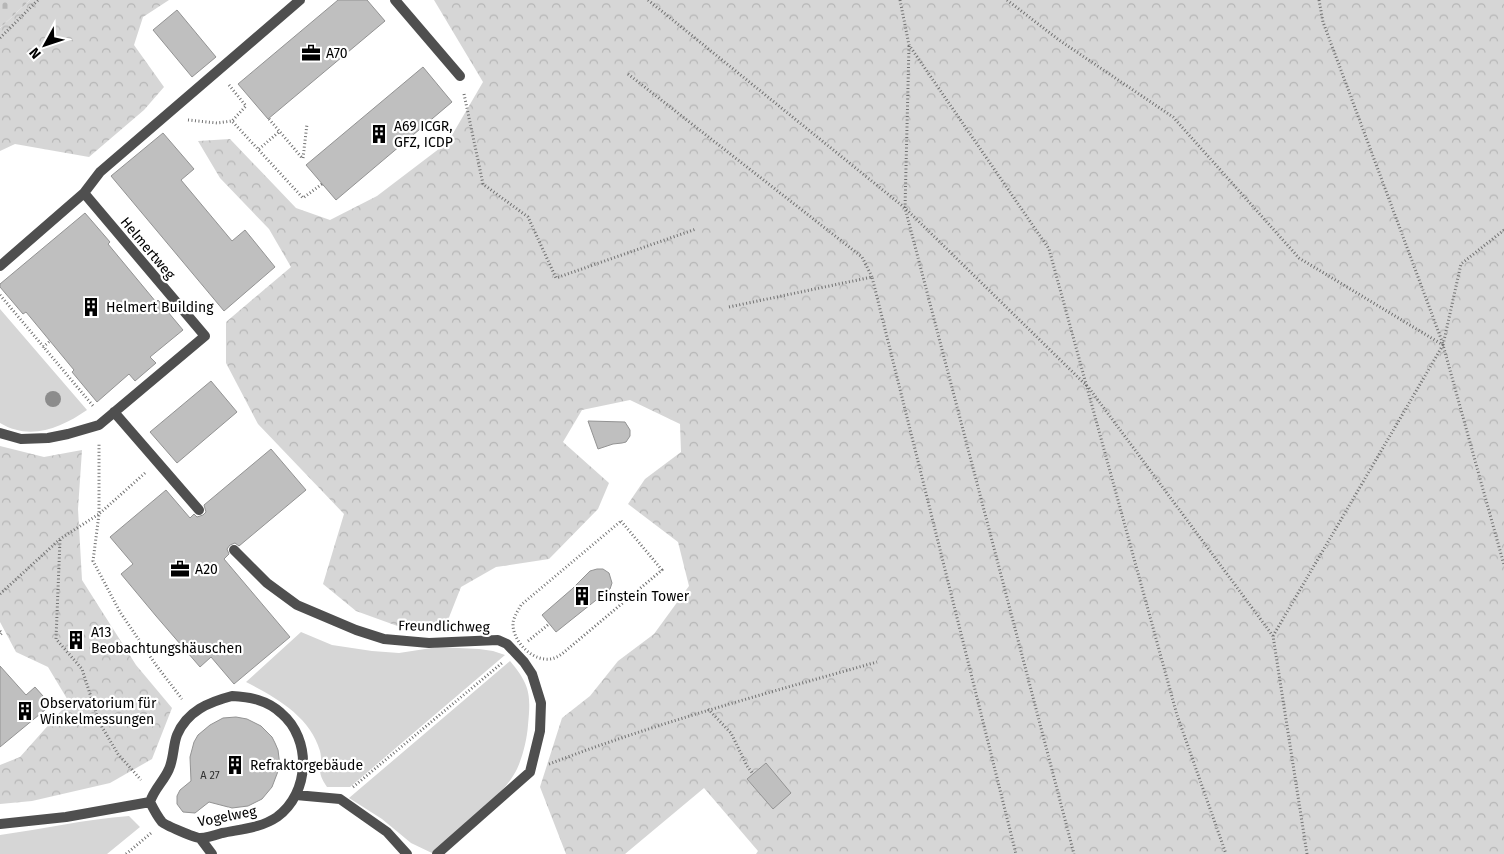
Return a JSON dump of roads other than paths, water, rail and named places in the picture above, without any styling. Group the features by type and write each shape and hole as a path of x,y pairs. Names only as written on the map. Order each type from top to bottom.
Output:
{"lane":[{"path":"0,266 84,193 100,172 300,0"},
{"path":"395,0 460,76"},
{"name":"Helmertweg","path":"0,433 21,439 48,438 99,425 205,336 84,193"},
{"path":"114,412 199,510"},
{"name":"Freundlichweg","path":"234,550 267,582 297,605 356,630 384,639 430,643 498,640 519,649 524,662 532,674 541,703 540,731 530,772 437,854"},
{"name":"Vogelweg","path":"232,696 257,699 270,705 282,713 293,726 301,741 304,765 302,782 296,795 278,816 260,826 200,838 162,824 151,797 169,769 177,735 186,720 193,713 212,701 232,696"},
{"path":"296,795 340,799 387,832 407,854"},
{"path":"0,824 66,816 151,797"},
{"path":"200,838 212,854"}],"place":[{"name":"A70","path":"311,53"},
{"name":"A69 ICGR, GFZ, ICDP","path":"379,134"},
{"name":"Helmert Building","path":"91,307"},
{"name":"A20","path":"180,569"},
{"name":"Einstein Tower","path":"582,596"},
{"name":"A13 Beobachtungshäuschen","path":"76,640"},
{"name":"Observatorium für Winkelmessungen","path":"25,711"},
{"name":"Refraktorgebäude","path":"235,765"}]}
